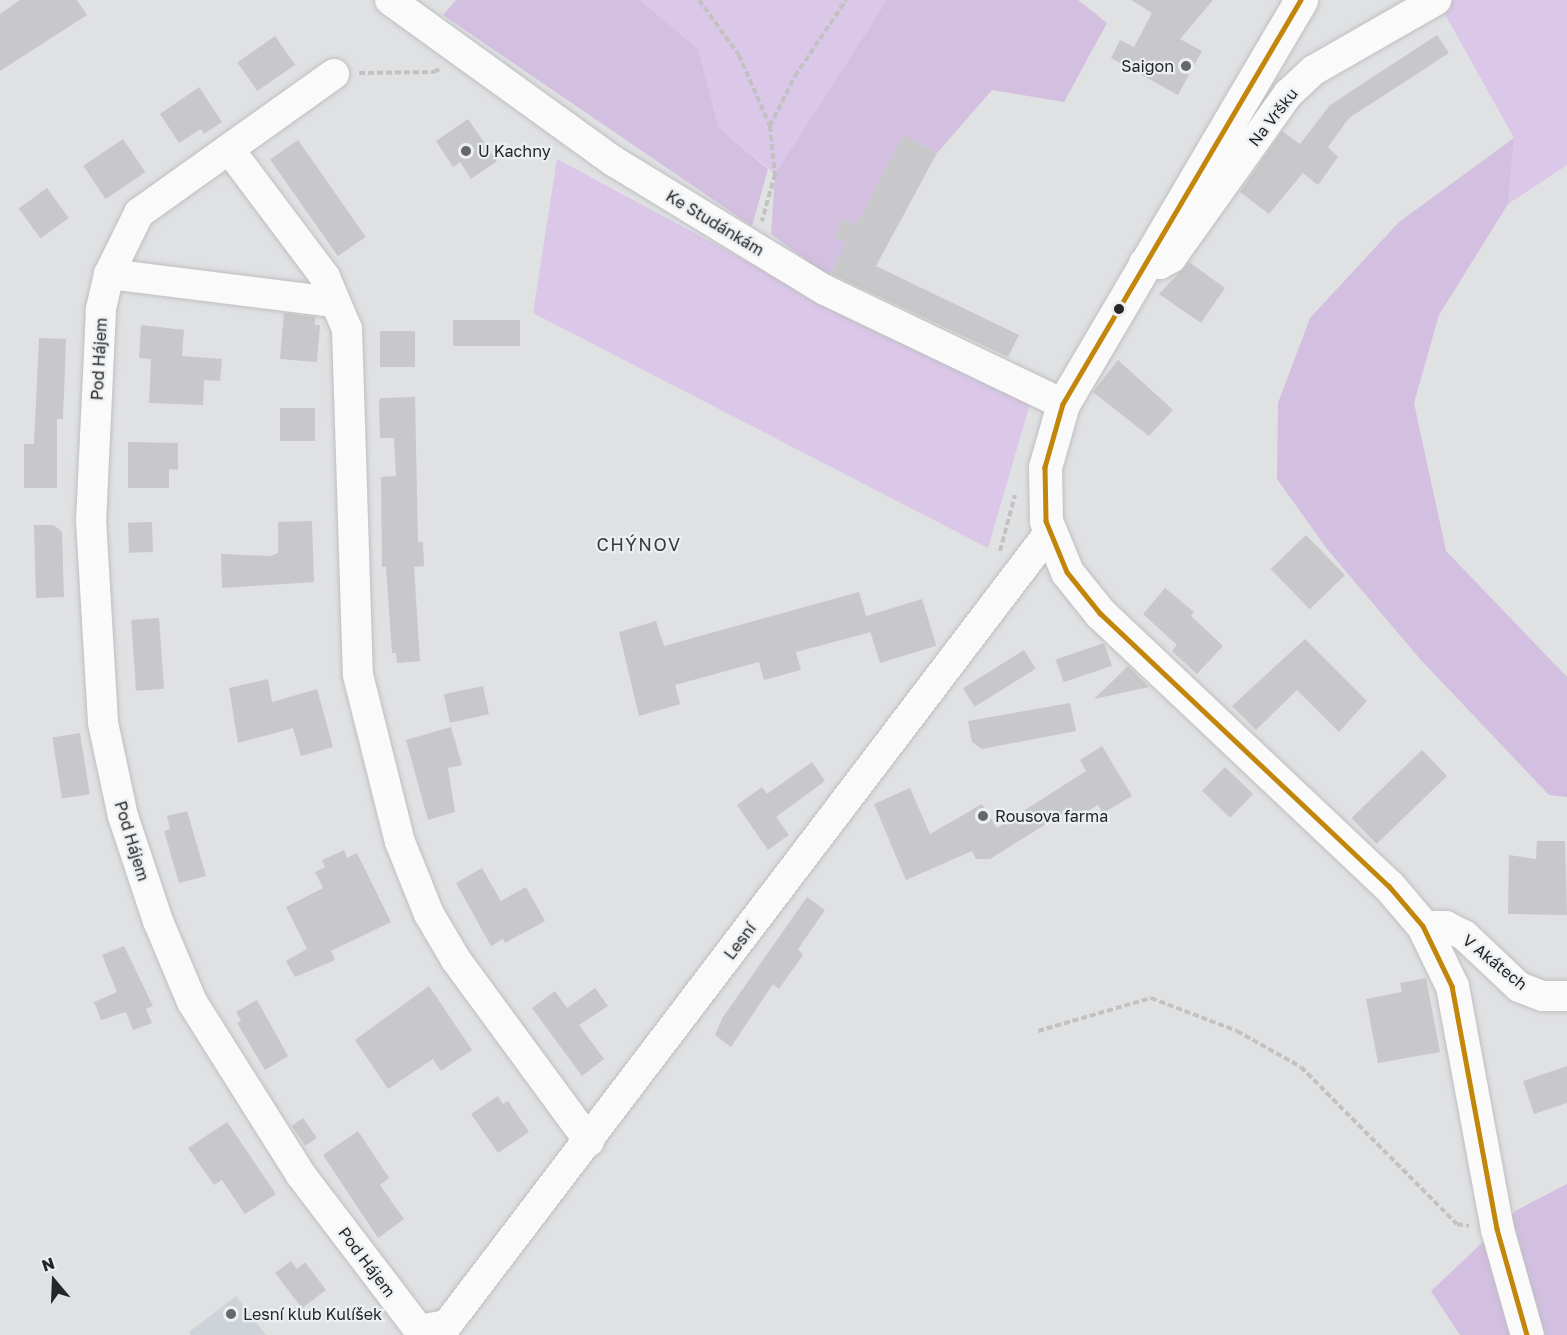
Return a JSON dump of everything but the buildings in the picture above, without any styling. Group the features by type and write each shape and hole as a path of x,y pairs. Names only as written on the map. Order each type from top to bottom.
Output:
{"street":[{"name":"Ke Studánkám","path":"390,0 615,162 755,248 825,290 1063,404"},
{"path":"1300,0 1063,404 1043,481 1049,533 1067,572 1100,613 1389,885 1423,926 1443,962 1459,1013 1497,1228 1527,1335"},
{"name":"Na Vršku","path":"1144,263 1160,264 1171,258 1288,94 1314,70 1436,0"},
{"name":"Pod Hájem","path":"334,74 139,213 109,274 101,310 91,520 103,723 123,816 158,921 192,1002 301,1175 419,1330"},
{"path":"230,149 325,277 347,329 358,675 400,842 429,914 456,960 589,1141"},
{"path":"109,274 335,302"},
{"name":"Lesní","path":"419,1330 447,1324 589,1141 1049,533"},
{"name":"V Akátech","path":"1423,926 1446,927 1464,935 1519,987 1542,996 1567,996"}],"path":[{"path":"699,0 739,55 770,126 775,174 755,248"},
{"path":"770,126 795,76 846,0"},
{"path":"334,74 434,72 466,54"},
{"path":"1038,1031 1150,998 1237,1031 1301,1066 1457,1224 1497,1228"}],"shaded area":[{"path":"456,0 640,0 698,49 719,128 768,169 752,226 443,15"},
{"path":"640,0 887,0 775,174 719,128 698,49"},
{"path":"887,0 1078,0 1107,23 1064,102 992,90 937,153 904,135 856,225 843,219 834,237 847,243 829,277 771,234 775,174"},
{"path":"1437,0 1567,0 1567,165 1508,204 1514,138"},
{"path":"1514,138 1508,204 1439,315 1414,403 1446,551 1567,677 1567,797 1549,795 1420,659 1327,549 1277,479 1278,403 1310,318 1399,222"},
{"path":"557,159 817,299 1032,397 988,548 533,313"},
{"path":"1567,1184 1567,1335 1460,1335 1431,1291 1517,1210"},
{"name":"Lesní klub Kulíšek","path":"236,1296 266,1335 191,1335 189,1332"}],"transit line":[{"path":"1301,0 1063,404 1045,467 1046,521 1067,572 1100,613 1389,886 1423,926 1452,986 1497,1229 1527,1335"}],"place":[{"name":"Saigon","path":"1186,66"},
{"name":"U Kachny","path":"466,151"},
{"name":"Rousova farma","path":"983,816"},
{"name":"Lesní klub Kulíšek","path":"231,1314"}],"district":[{"name":"CHÝNOV","path":"639,544"}]}
